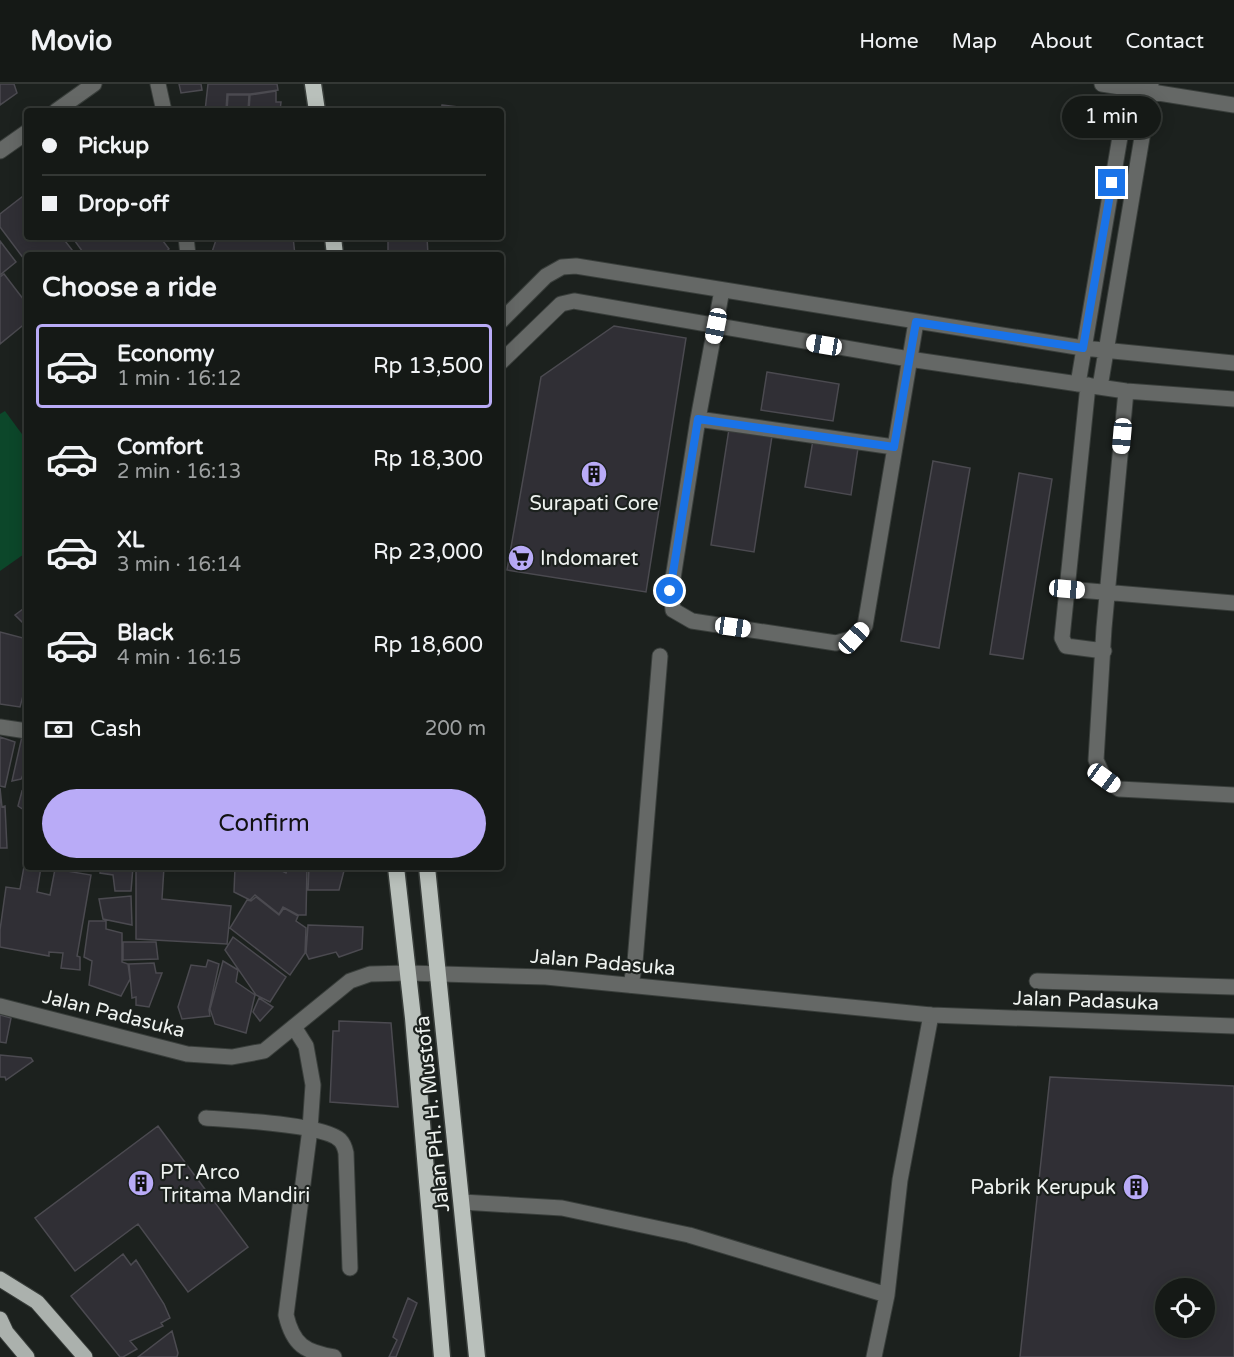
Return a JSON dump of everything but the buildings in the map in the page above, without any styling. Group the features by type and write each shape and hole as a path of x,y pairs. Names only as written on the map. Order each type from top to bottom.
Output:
{"highway":[{"path":"313,84 317,108"},
{"name":"Jalan PH. H. Mustofa","path":"396,870 423,1125 442,1357"},
{"name":"Jalan PH. H. Mustofa","path":"427,870 477,1357"}],"main road":[{"path":"0,1279 37,1302 85,1357"},
{"path":"0,1319 6,1332 27,1357"}],"street":[{"path":"60,108 94,84"},
{"path":"158,84 163,108"},
{"path":"1102,84 1150,88 1234,105"},
{"path":"1104,651 1066,646 1062,638 1089,385 1083,348 1129,86"},
{"path":"1089,385 1105,352 1150,88"},
{"path":"0,151 24,134"},
{"path":"504,318 546,276 562,267 576,266 1105,352 1234,363"},
{"path":"722,290 670,591 673,610 692,621 836,643 854,638 865,626 916,322"},
{"path":"504,359 561,304 574,301 909,359 1126,391 1234,399"},
{"path":"1126,391 1096,760 1104,778 1119,789 1234,795"},
{"path":"698,419 894,447"},
{"path":"1067,589 1234,603"},
{"path":"631,985 635,962 660,656"},
{"path":"0,727 24,731"},
{"name":"Jalan Padasuka","path":"0,1006 187,1054 232,1058 264,1051 350,981 370,974 546,977 931,1015 1234,1026"},
{"path":"1037,981 1234,987"},
{"path":"874,1357 887,1295 900,1180 931,1015"},
{"path":"294,1027 306,1046 313,1085 310,1129 285,1316 290,1332 299,1345 314,1354 334,1357"},
{"path":"206,1118 310,1129 339,1138 344,1145 347,1164 350,1268"},
{"path":"462,1202 562,1208 689,1234 887,1295"}],"green space":[{"path":"5,411 24,437 24,554 0,571 0,414"}],"place":[{"name":"Surapati Core","path":"594,474"},
{"name":"Indomaret","path":"521,558"},
{"name":"PT. Arco Tritama Mandiri","path":"141,1183"},
{"name":"Pabrik Kerupuk","path":"1136,1187"}],"route":[{"path":"670,591 698,419 894,447 916,322 1083,348 1112,183"}]}
